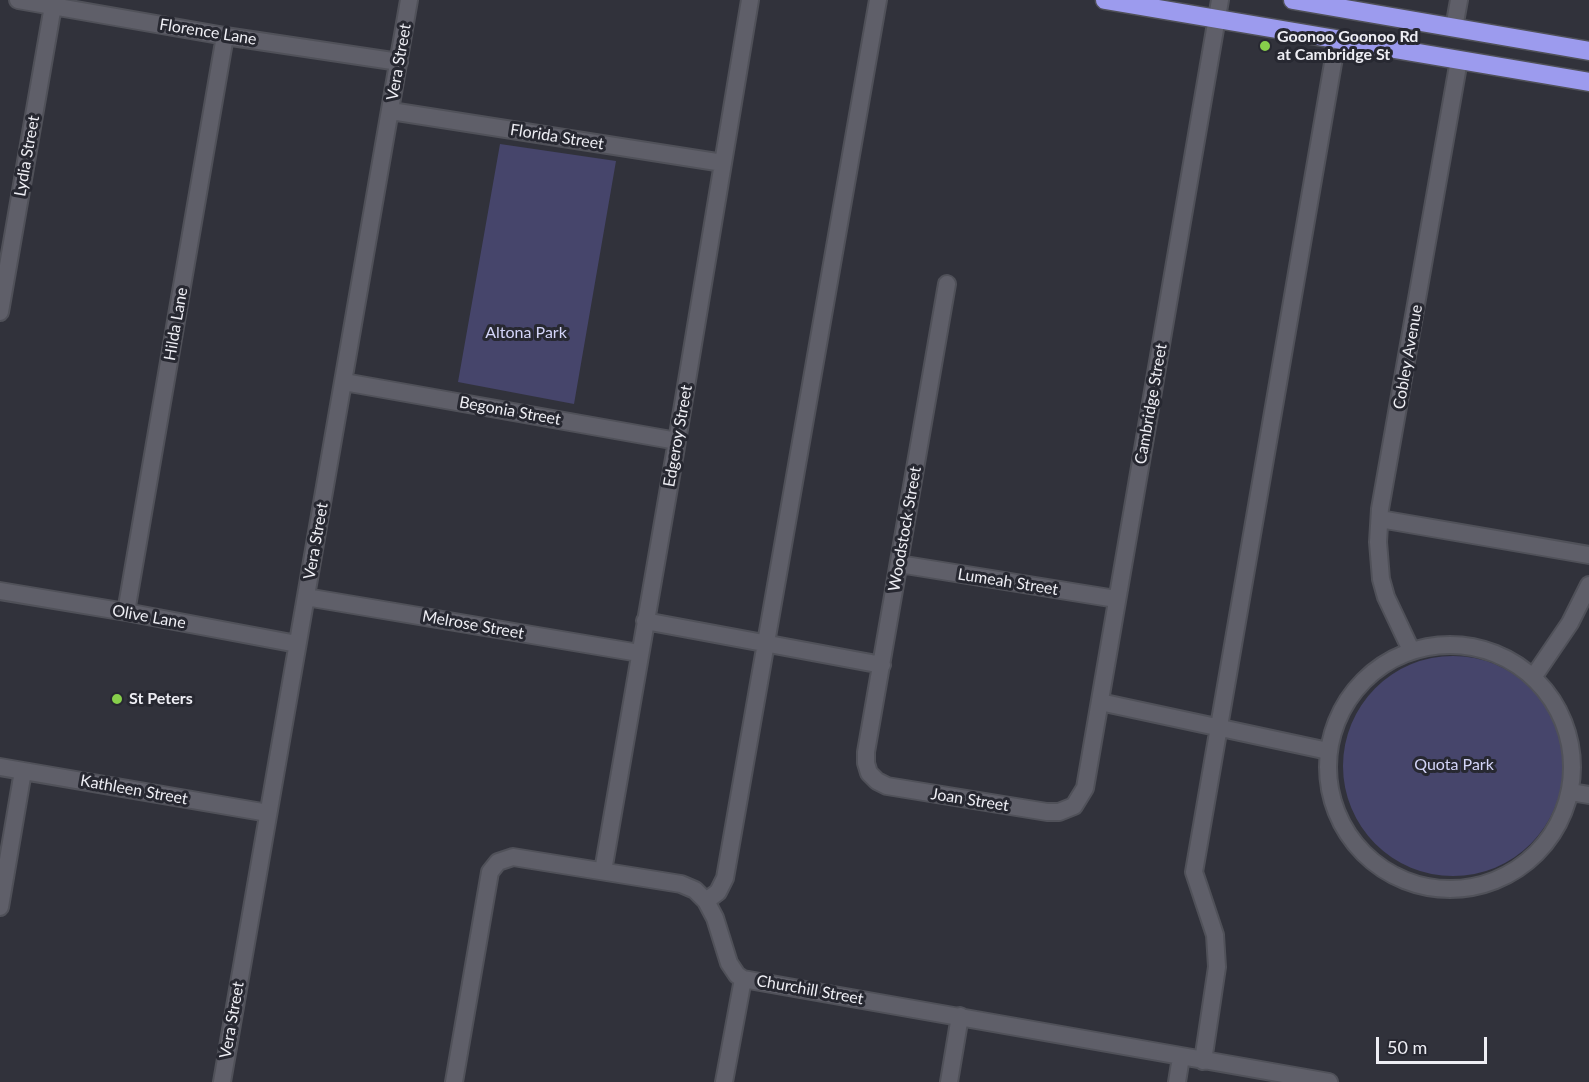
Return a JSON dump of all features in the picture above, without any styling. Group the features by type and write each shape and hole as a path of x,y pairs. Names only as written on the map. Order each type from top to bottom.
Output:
{"highway":[{"path":"1105,0 1589,82"},
{"path":"1293,0 1589,51"}],"street":[{"name":"Florence Lane","path":"18,0 53,3 225,36 399,62"},
{"name":"Vera Street","path":"222,1082 410,0"},
{"name":"Edgeroy Street","path":"603,871 750,0"},
{"path":"454,1082 490,872 498,862 513,857 681,884 695,890 706,901 718,892 725,878 878,0"},
{"name":"Cambridge Street","path":"1074,806 1085,788 1220,0"},
{"path":"1454,28 1459,0"},
{"name":"Lydia Street","path":"0,312 53,3"},
{"name":"Hilda Lane","path":"126,612 225,36"},
{"path":"1203,1061 1217,967 1215,935 1194,872 1337,40"},
{"name":"Cobley Avenue","path":"1412,650 1386,597 1381,579 1378,542 1380,519 1459,60"},
{"name":"Florida Street","path":"391,111 723,163"},
{"name":"Woodstock Street","path":"869,773 866,752 947,284"},
{"name":"Begonia Street","path":"344,382 677,441"},
{"path":"1380,519 1589,555"},
{"name":"Lumeah Street","path":"899,564 1116,599"},
{"path":"1534,676 1570,623 1589,585"},
{"name":"Olive Lane","path":"0,591 297,644"},
{"name":"Melrose Street","path":"306,597 639,653"},
{"path":"645,621 882,665"},
{"path":"1444,644 1476,646 1507,657 1534,676 1559,710 1572,750 1571,792 1556,831 1528,863 1492,884 1450,891 1409,884 1372,864 1345,832 1329,793 1328,751 1337,718 1355,688 1381,665 1412,650 1444,644"},
{"path":"1100,702 1328,751"},
{"name":"Kathleen Street","path":"0,767 268,813"},
{"path":"0,907 23,771"},
{"name":"Joan Street","path":"869,773 877,781 887,786 1024,809 1059,812 1074,806"},
{"path":"1571,792 1589,795"},
{"name":"Churchill Street","path":"706,901 715,918 729,963 742,979 1329,1082"},
{"path":"724,1082 742,979"},
{"path":"949,1082 960,1016"},
{"path":"1177,1082 1181,1057"}],"green space":[{"name":"Altona Park","path":"500,144 616,161 574,404 458,382"},
{"name":"Quota Park","path":"1453,656 1474,658 1505,669 1531,688 1550,714 1561,745 1563,766 1561,787 1550,818 1531,844 1505,863 1474,874 1453,876 1432,874 1401,863 1375,844 1356,818 1345,787 1343,766 1345,745 1356,714 1375,688 1401,669 1432,658"}],"place":[{"name":"Goonoo Goonoo Rd at Cambridge St","path":"1265,46"},
{"name":"St Peters","path":"117,699"}]}
